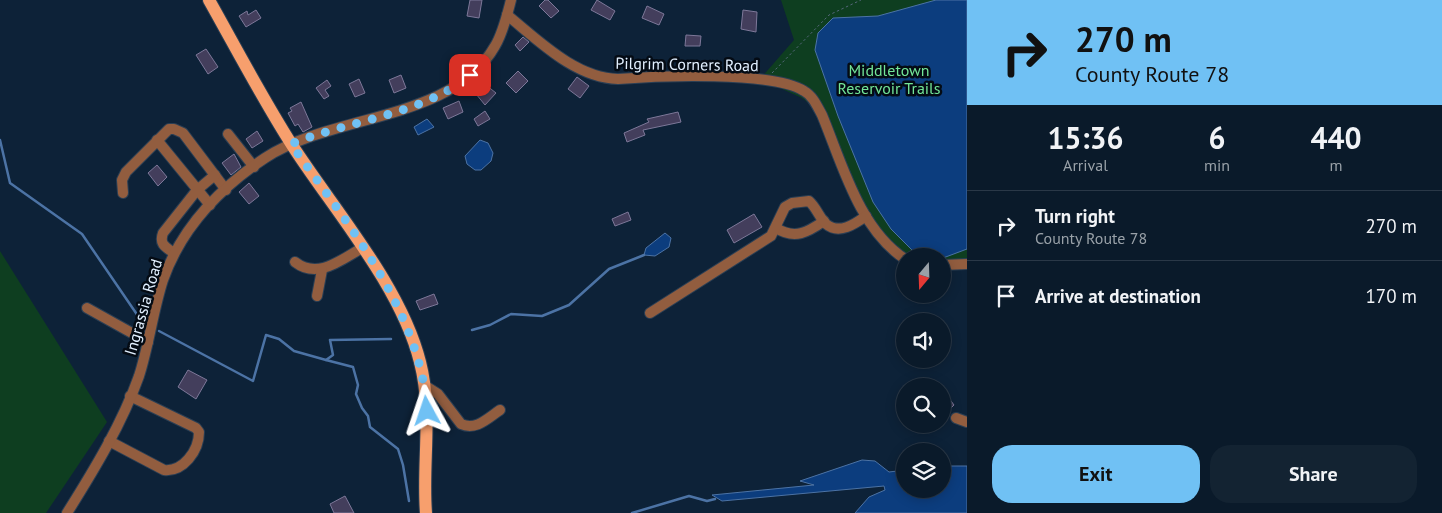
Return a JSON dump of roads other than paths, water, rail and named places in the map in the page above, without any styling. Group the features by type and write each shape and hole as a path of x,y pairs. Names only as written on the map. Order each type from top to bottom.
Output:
{"main road":[{"path":"208,0 291,144 389,291 410,333 424,385 427,411 424,489 426,513"}],"street":[{"name":"Ingrassia Road","path":"67,513 108,441 138,378 163,282 174,253 188,228 226,190 265,158 291,144 314,134 421,103 444,93 462,82 486,61 496,46 511,0"},
{"name":"Pilgrim Corners Road","path":"507,15 566,61 601,77 618,79 730,77 765,80 794,86 805,91 814,100 866,216 884,240 896,251"},
{"path":"123,193 122,180 126,172 169,129 180,131 226,190"},
{"path":"228,134 254,167"},
{"path":"157,140 210,205"},
{"path":"174,253 163,246 162,237 197,190 214,175"},
{"path":"650,312 771,236 785,207 800,201 809,201 827,225 842,229 852,226 866,216"},
{"path":"776,228 793,234 803,235 824,221"},
{"path":"295,262 307,268 322,270 362,248"},
{"path":"951,265 967,264"},
{"path":"317,296 322,270"},
{"path":"87,308 148,342"},
{"path":"424,385 438,394 461,424 466,426 476,426 500,410"},
{"path":"108,441 164,470 180,467 188,460 199,432 196,428 130,396"},
{"path":"956,418 967,422"}],"water":[{"name":"Middletown Reservoir Trails","path":"936,0 967,0 967,249 951,255 951,248 910,248 891,229 873,202 838,116 815,50 818,33 833,18 878,16"},
{"path":"427,119 434,127 418,135 414,127"},
{"path":"480,140 488,143 493,153 491,161 481,170 475,170 467,164 465,156"},
{"path":"665,233 671,238 669,247 655,256 644,255 646,248"},
{"path":"862,460 875,461 889,472 896,471 896,498 951,498 951,466 967,466 967,513 855,513 869,497 885,490 884,486 722,501 712,495 814,485 800,481"}],"waterway":[{"path":"0,140 10,183 82,234 138,316 144,321"},
{"path":"472,330 490,325 511,314 542,316 569,305 609,269 644,255"},
{"path":"159,331 253,381 266,335 279,339 294,351 326,360 333,355 330,340 391,339"},
{"path":"326,360 353,367 358,385 356,394 368,416 370,427 398,449 403,465 409,501"},
{"path":"632,513 689,496 707,501 715,499"}]}
